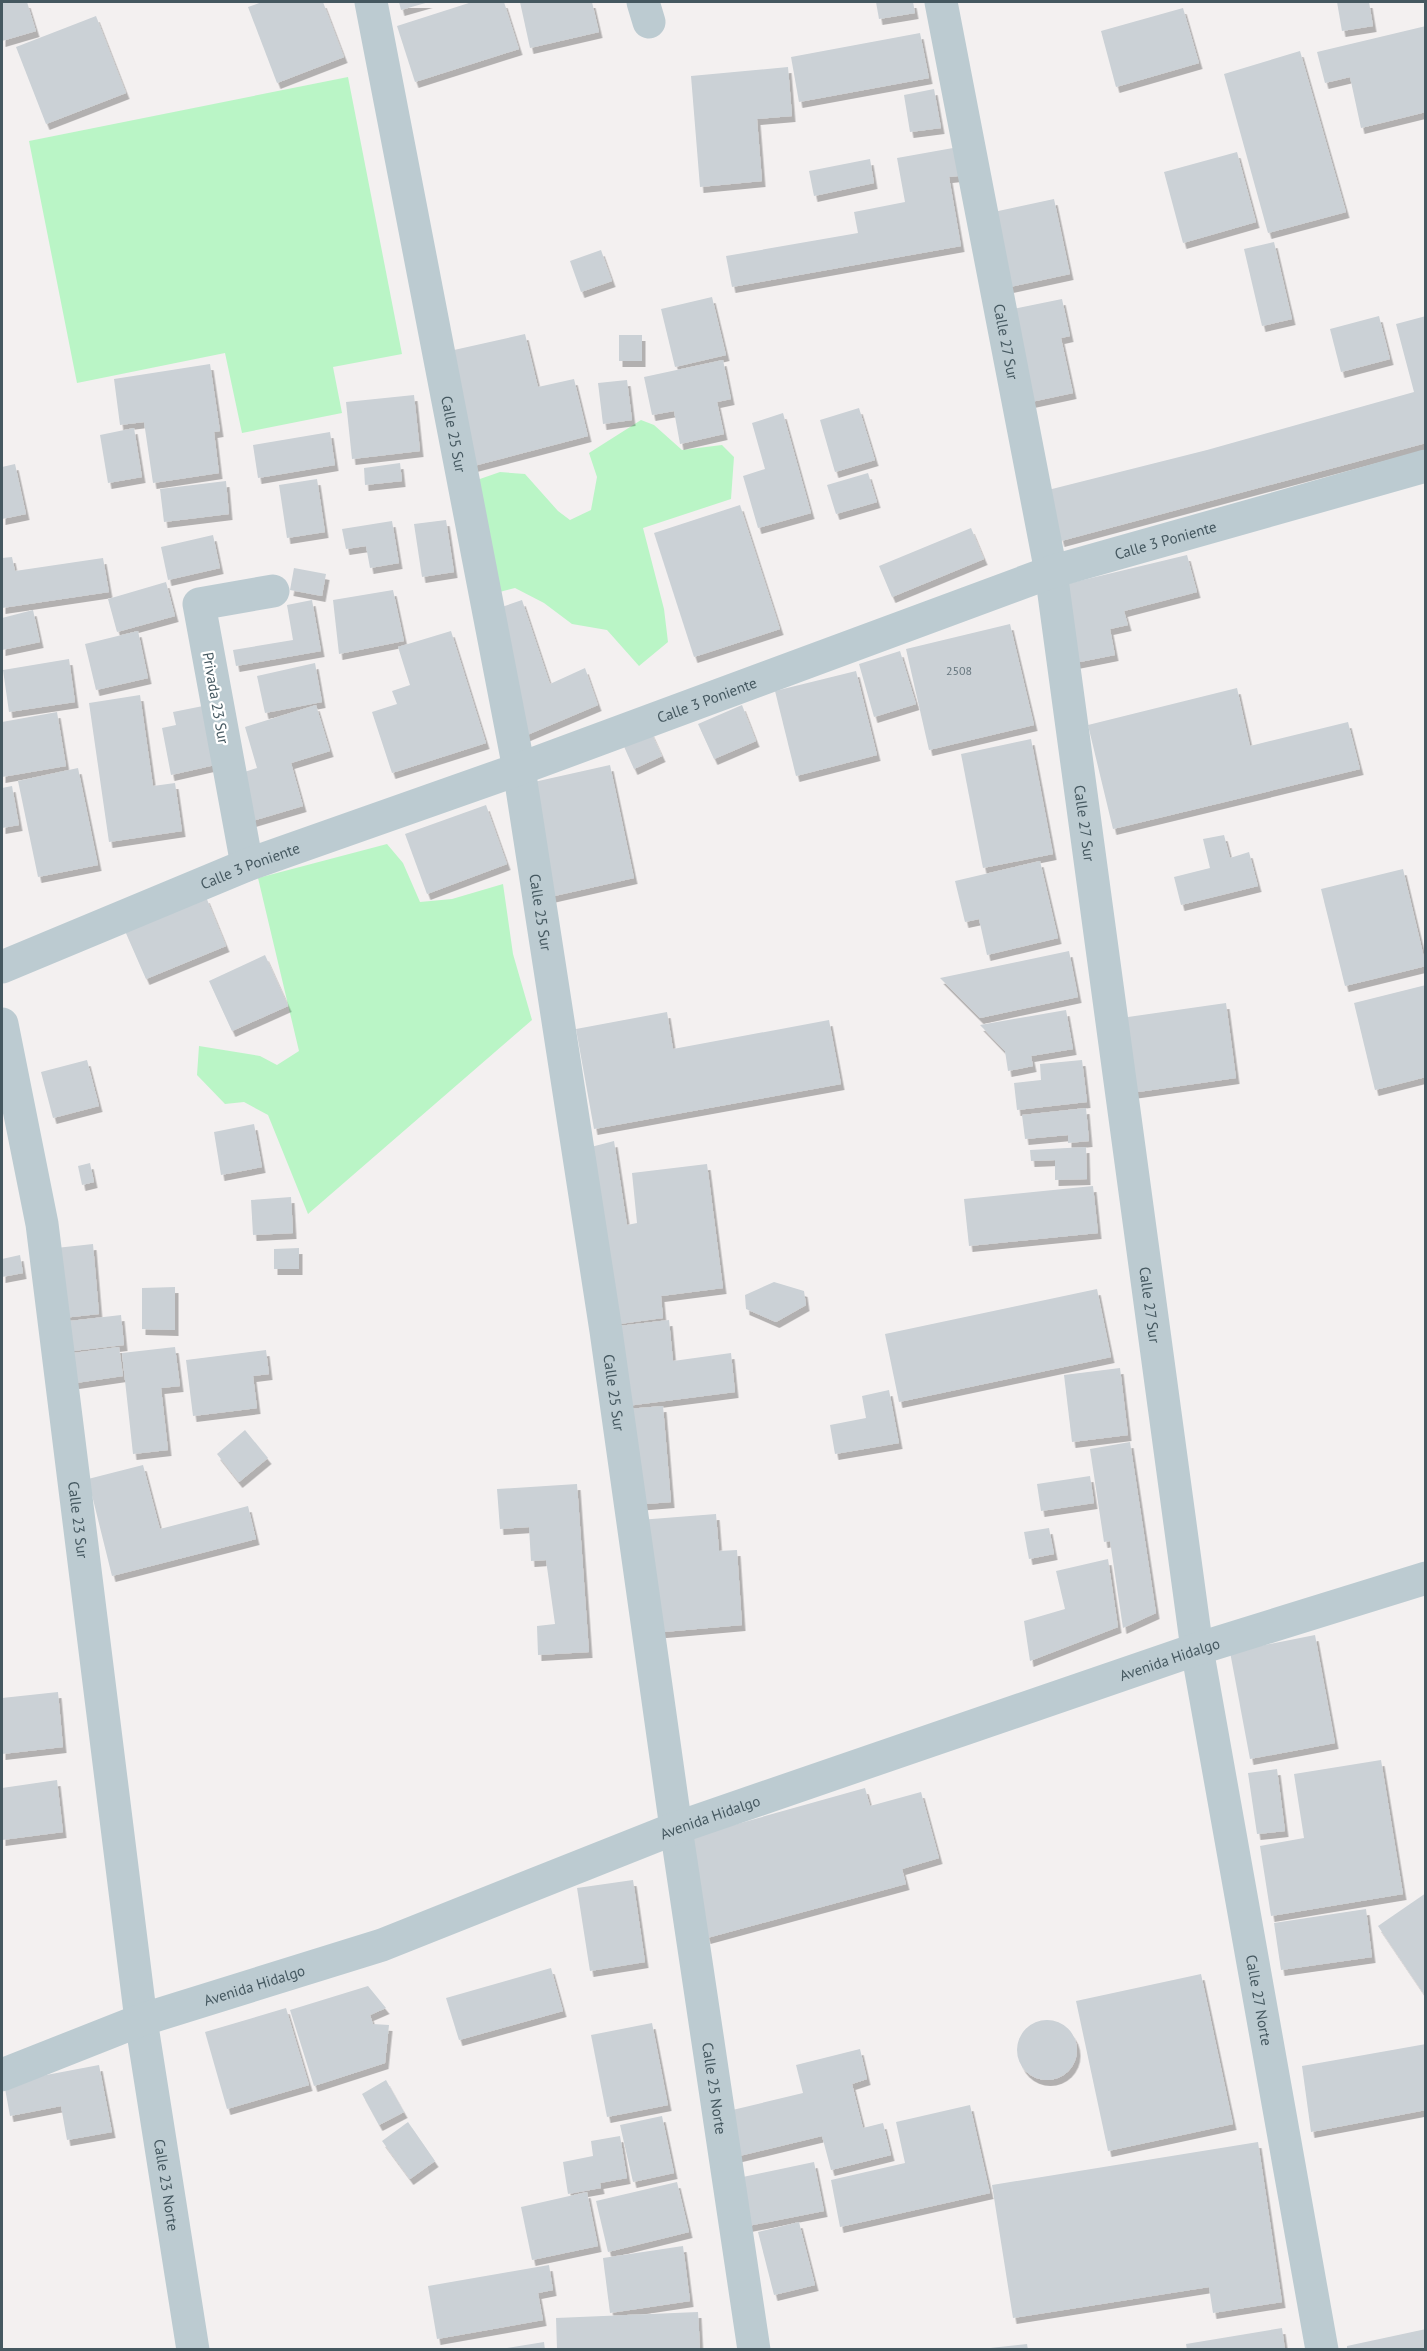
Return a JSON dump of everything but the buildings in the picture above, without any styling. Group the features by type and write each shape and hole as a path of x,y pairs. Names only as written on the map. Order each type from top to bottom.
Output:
{"street":[{"name":"Calle 25 Sur","path":"371,2 519,769 606,1331 676,1828"},
{"name":"Calle 27 Sur","path":"941,2 1051,572 1197,1648"},
{"name":"Calle 3 Poniente","path":"2,967 247,865 519,769 1051,572 1425,466"},
{"name":"Privada 23 Sur","path":"247,865 199,604 273,591"},
{"name":"Calle 23 Sur","path":"2,1024 42,1224 141,2020"},
{"name":"Avenida Hidalgo","path":"2,2075 141,2020 382,1945 676,1828 1197,1648 1425,1578"},
{"name":"Calle 27 Norte","path":"1197,1648 1322,2349"},
{"name":"Calle 25 Norte","path":"676,1828 754,2349"},
{"name":"Calle 23 Norte","path":"141,2020 193,2349"}],"green space":[{"path":"348,77 402,354 333,367 342,413 242,433 225,353 77,383 29,141"},
{"path":"641,420 654,425 682,450 722,445 734,457 731,499 643,528 664,609 668,642 639,666 607,630 572,624 544,603 515,588 492,594 477,480 500,472 525,474 558,511 570,520 591,510 597,477 589,453"},
{"path":"387,844 403,863 420,902 452,899 503,884 513,954 532,1020 308,1214 268,1115 244,1102 225,1104 197,1075 199,1046 260,1056 277,1065 299,1051 258,878"}]}
